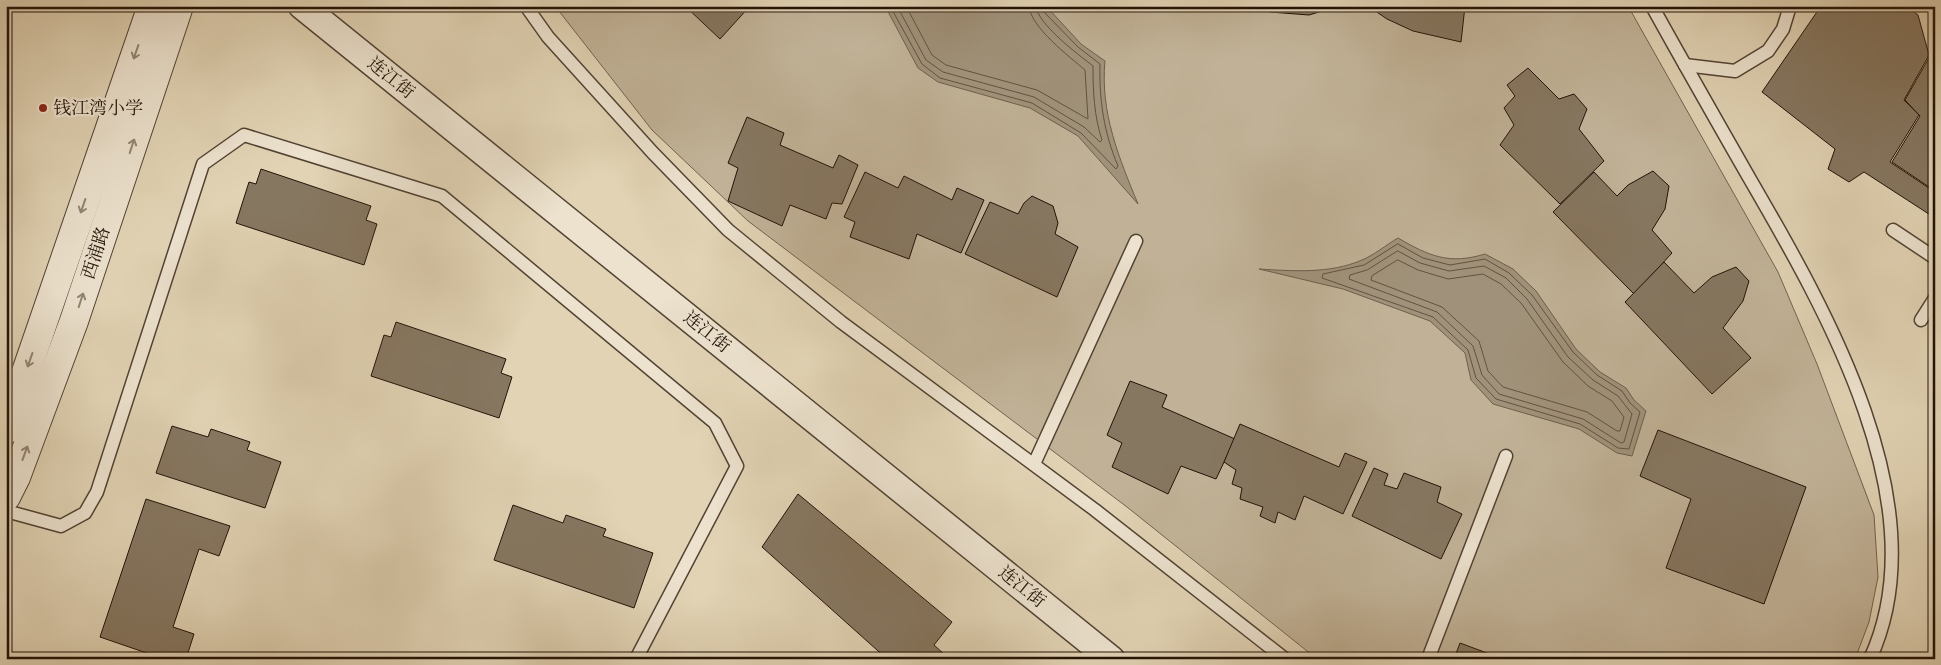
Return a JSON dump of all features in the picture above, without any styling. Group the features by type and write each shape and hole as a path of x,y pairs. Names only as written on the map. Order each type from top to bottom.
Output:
{"street":[{"name":"西浦路","path":"6,430 152,6"},
{"name":"西浦路","path":"6,497 16,477 74,321 179,6"},
{"name":"连江街","path":"302,6 1095,654"}],"lane":[{"path":"526,6 548,36 646,146 728,230 841,322 1034,464 1285,659"},
{"path":"1652,6 1792,252 1853,373 1888,483 1894,540 1892,584 1878,644 1870,659"},
{"path":"1685,65 1735,71 1768,51 1783,28 1790,6"},
{"path":"6,511 61,526 85,513 97,492 203,164 244,134 442,196 715,423 737,466 636,659"},
{"path":"1893,230 1935,258"},
{"path":"1034,464 1136,241"},
{"path":"1921,320 1935,298"},
{"path":"1428,659 1506,456"}],"shaded area":[{"path":"555,6 1628,6 1778,272 1817,364 1874,515 1878,577 1869,622 1855,659 1317,659 1127,507 748,221 652,130"}],"water":[{"path":"885,6 1046,6 1081,44 1105,61 1104,80 1108,117 1118,152 1138,204 1078,136 1030,108 938,82 918,68"},
{"path":"1398,238 1420,250 1440,257 1461,259 1485,254 1513,269 1536,291 1576,349 1600,372 1626,388 1634,400 1646,411 1632,456 1617,453 1579,429 1493,404 1471,380 1465,353 1430,321 1343,289 1259,269 1324,270 1337,268 1366,258"}],"building":[{"path":"685,6 750,6 720,39"},
{"path":"1252,6 1339,6 1309,15 1270,12"},
{"path":"1368,6 1465,6 1461,42 1413,31 1387,19"},
{"path":"1821,6 1906,6 1918,15 1929,55 1904,100 1919,115 1890,162 1935,192 1935,218 1864,172 1849,182 1828,169 1835,149 1762,92"},
{"path":"1930,56 1935,59 1935,191 1892,162 1920,116 1905,100"},
{"path":"1528,68 1559,99 1574,94 1587,109 1579,129 1604,161 1560,204 1500,145 1514,125 1504,108 1515,96 1507,85"},
{"path":"747,117 784,133 780,145 833,168 839,155 858,165 842,204 832,203 826,219 790,205 782,226 728,201 738,168 728,163"},
{"path":"261,169 371,206 366,220 377,224 364,265 236,223 249,182 256,184"},
{"path":"1653,171 1669,186 1665,209 1652,230 1672,253 1634,294 1553,212 1594,172 1617,196 1628,185"},
{"path":"865,172 898,188 904,176 952,200 957,188 984,200 961,253 917,234 909,259 850,237 855,222 844,217"},
{"path":"1032,196 1053,206 1058,223 1055,234 1078,247 1057,297 965,254 990,202 1018,214 1024,203"},
{"path":"1664,262 1694,293 1712,277 1736,267 1749,281 1743,301 1723,328 1751,358 1712,394 1625,302"},
{"path":"396,322 506,359 501,373 512,377 499,418 371,376 384,335 391,337"},
{"path":"1130,381 1167,395 1162,407 1235,439 1216,479 1181,466 1168,494 1112,467 1122,443 1107,435"},
{"path":"1240,424 1339,467 1345,453 1367,462 1343,514 1304,496 1295,520 1278,512 1275,523 1260,516 1263,507 1240,499 1242,488 1232,484 1236,470 1224,462"},
{"path":"172,426 208,437 211,429 250,442 247,450 281,462 265,508 156,473"},
{"path":"1658,430 1806,487 1764,604 1666,568 1691,499 1640,476"},
{"path":"1374,468 1388,474 1384,485 1397,489 1404,473 1441,487 1437,502 1462,514 1441,559 1352,516"},
{"path":"798,494 952,622 934,645 945,655 942,659 887,659 762,547"},
{"path":"146,499 230,526 219,556 199,549 173,627 194,634 186,659 164,659 100,637"},
{"path":"513,505 563,523 566,515 606,529 603,536 653,553 634,608 494,560"},
{"path":"1460,643 1503,659 1454,659"}],"place":[{"name":"钱江湾小学","path":"43,108"}]}
